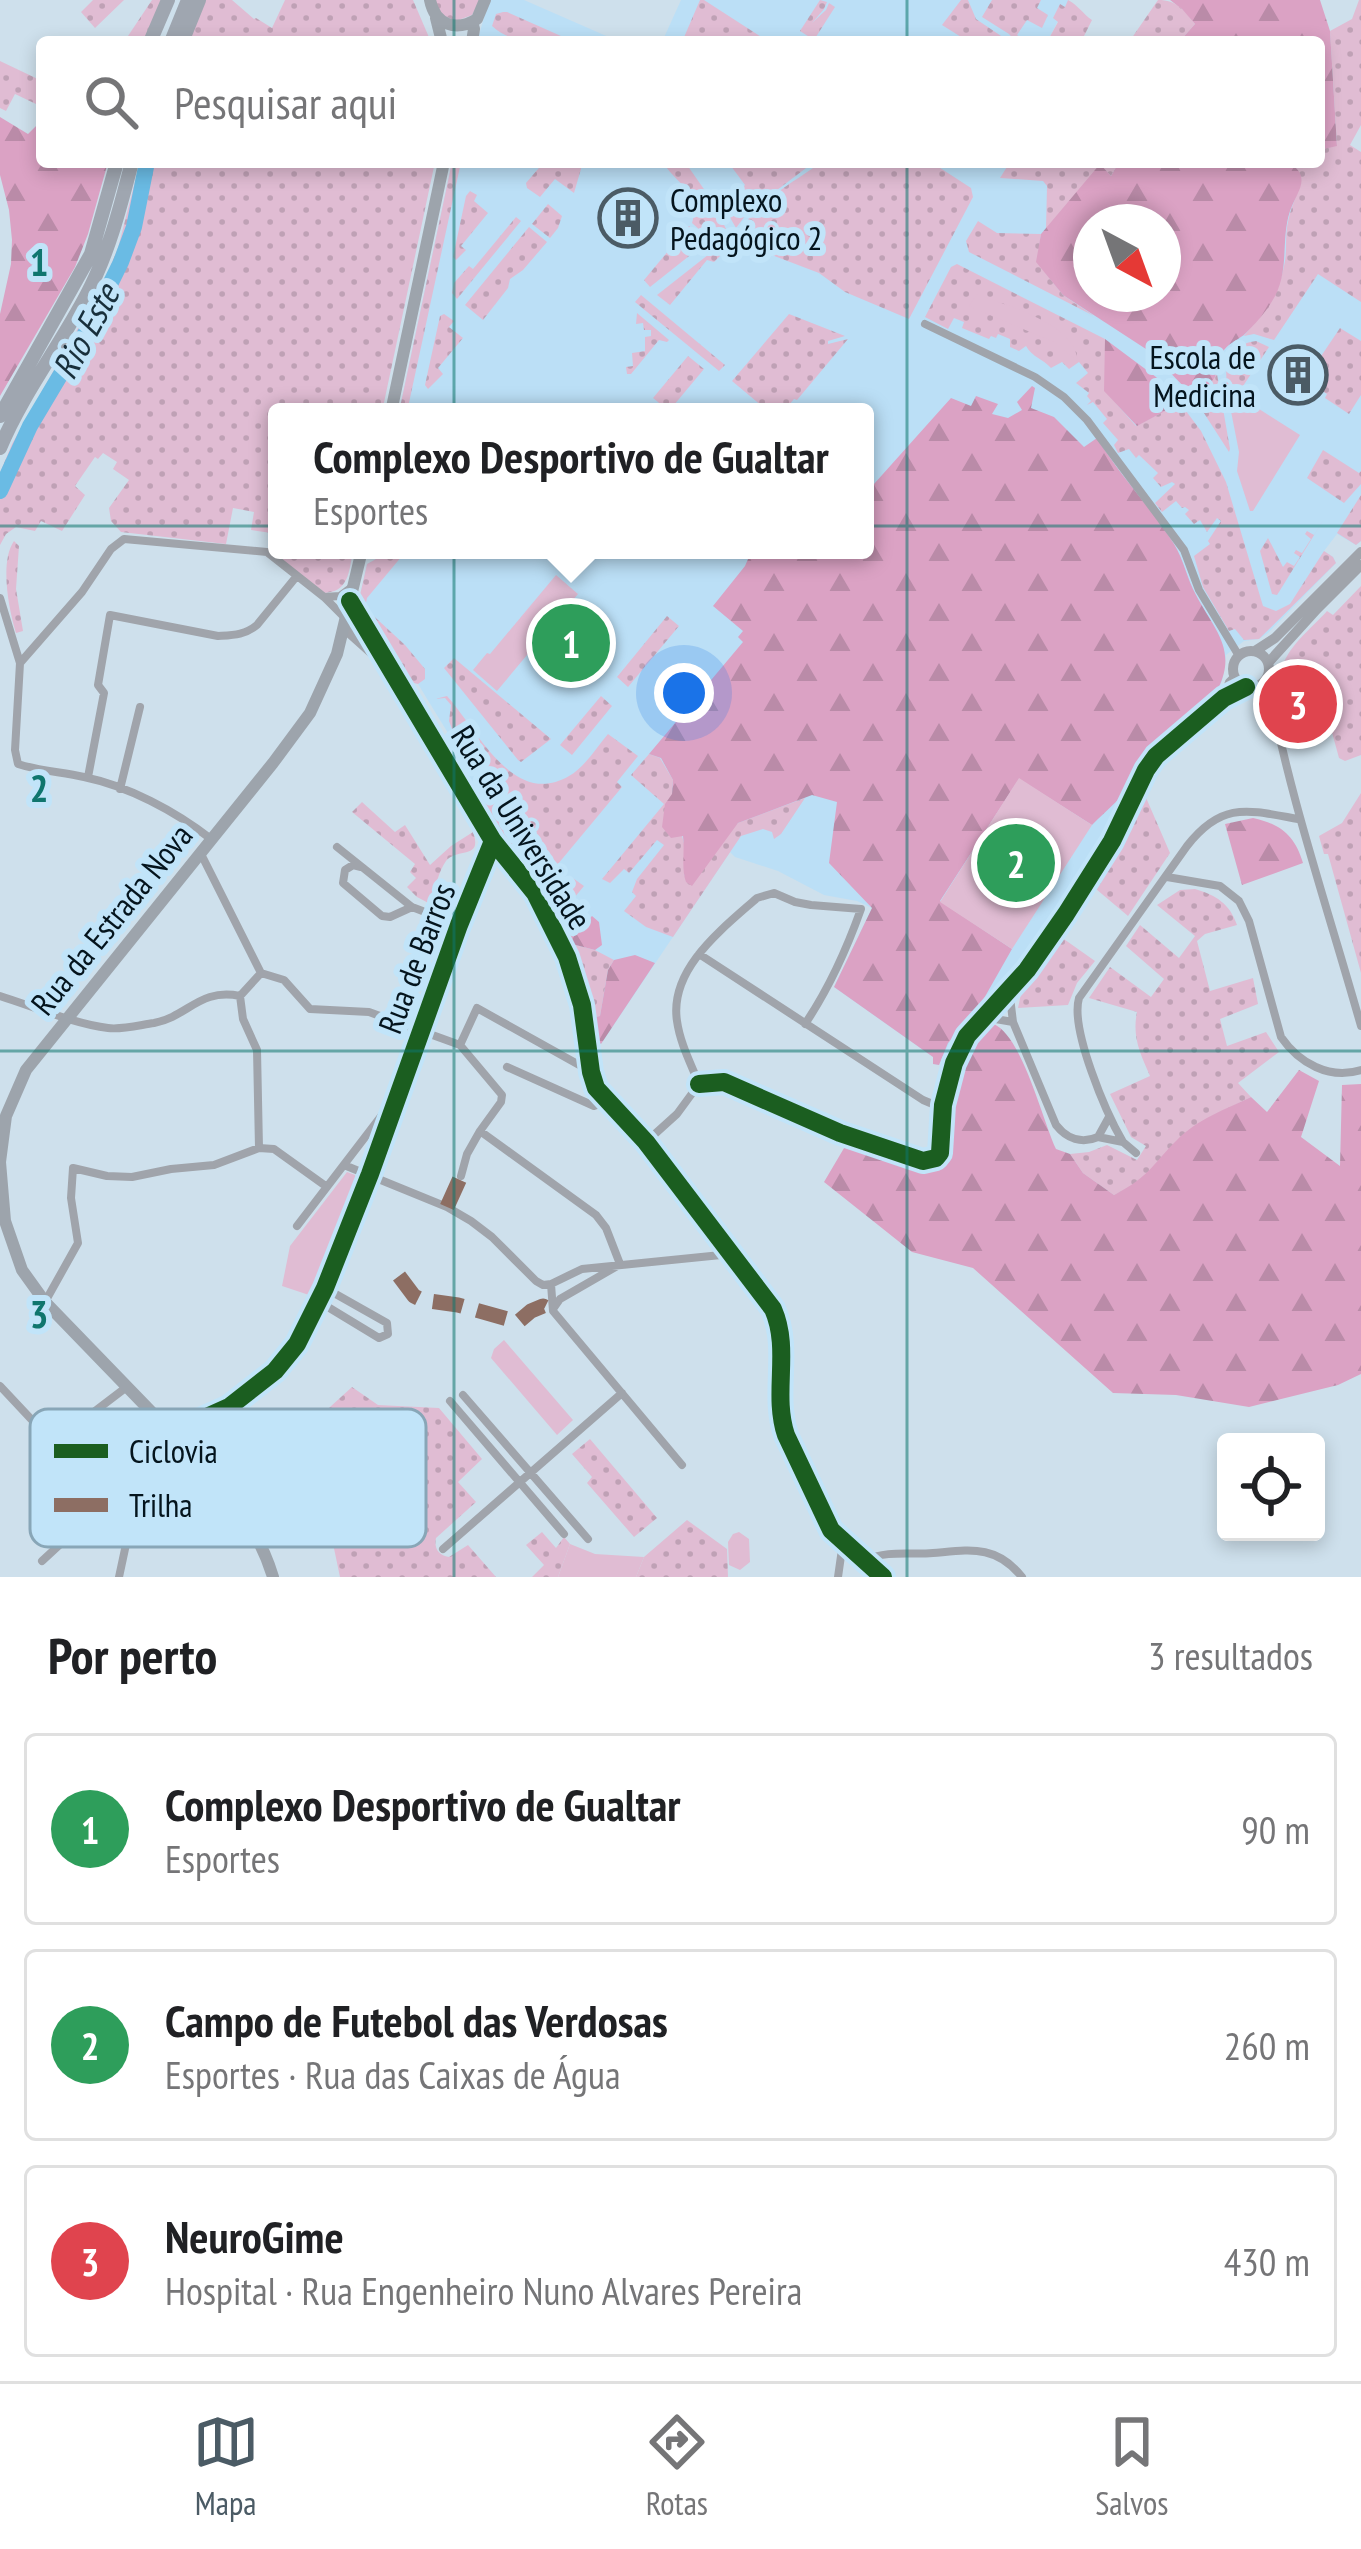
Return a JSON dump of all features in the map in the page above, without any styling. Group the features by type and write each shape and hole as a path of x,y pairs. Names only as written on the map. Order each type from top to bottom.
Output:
{"main road":[{"path":"157,36 172,0"},
{"path":"173,36 188,0"},
{"path":"184,36 199,0"},
{"path":"431,6 449,25 458,26 472,22 485,0"},
{"path":"431,6 440,36"},
{"path":"472,22 473,36"},
{"path":"0,416 91,254 115,168"},
{"path":"0,448 99,269 130,168"},
{"path":"393,403 443,168"},
{"name":"Rua da Estrada Nova","path":"150,1409 45,1302 22,1270 5,1221 0,1162 6,1116 26,1070 310,713 337,654 360,559"},
{"name":"Rua da Estrada Nova","path":"261,1547 273,1577"}],"street":[{"path":"925,324 1035,377 1087,420 1184,550 1198,590 1239,656"},
{"path":"20,663 124,538 268,553"},
{"path":"1224,698 1239,656 1256,652 1275,638 1361,552"},
{"path":"275,559 324,597 345,624"},
{"path":"1361,566 1268,663 1267,677 1298,819 1361,1026"},
{"path":"88,777 104,693 98,685 110,615 218,636 236,635 257,625 296,577"},
{"path":"324,597 340,596 354,586"},
{"path":"0,598 20,663 18,764 88,777 120,789 211,839"},
{"name":"Rua da Universidade","path":"350,602 370,644 494,841 536,893 567,957 582,1005 596,1088 646,1142 773,1309 783,1343 780,1419 831,1530 843,1542"},
{"name":"Rua da Universidade","path":"345,624 370,644"},
{"path":"337,654 370,644"},
{"path":"1256,652 1268,663"},
{"path":"1234,677 1272,711"},
{"path":"646,1142 677,1114 700,1084 724,1082 841,1132 923,1161 936,1158 943,1105 960,1049 1036,958 1088,881 1146,770 1224,698 1262,684 1267,677"},
{"path":"120,789 140,706"},
{"path":"1136,1153 1123,1142 1109,1115 1078,1030 1076,1009 1088,982 1193,837 1218,817 1248,810 1298,819"},
{"name":"Rua de Barros","path":"396,1096 494,841"},
{"path":"337,847 412,907 459,925"},
{"path":"200,852 261,973 284,980 310,1009 369,1012 460,1046 502,1095 467,1154 461,1176"},
{"path":"362,868 345,870 343,883 382,916 412,907"},
{"path":"1167,877 1220,886 1239,901 1249,921 1281,1037 1289,1049 1323,1070 1349,1074 1361,1070"},
{"path":"700,1084 684,1046 676,1000 699,954 757,898 769,893 811,905 861,909 828,990 805,1024"},
{"path":"699,954 923,1100 943,1105"},
{"path":"259,1148 260,1073 240,996 261,973"},
{"path":"1009,989 1013,1022 1056,1125 1079,1140 1098,1137 1123,1142"},
{"path":"0,996 110,1029 173,1017 210,995 240,996"},
{"path":"460,1046 477,1008 591,1072"},
{"path":"983,1017 1013,1022"},
{"path":"507,1067 574,1099 594,1106 606,1102"},
{"path":"297,1226 396,1096"},
{"path":"225,1409 283,1363 297,1344 326,1286 396,1096"},
{"path":"1098,1137 1109,1115"},
{"path":"480,1131 596,1215 607,1228 620,1264"},
{"path":"45,1302 78,1243 71,1198 73,1168 132,1177 171,1168 214,1166 259,1148 274,1149 327,1187"},
{"path":"344,1165 471,1221 544,1285 582,1269 733,1254"},
{"path":"553,1311 560,1299 620,1264"},
{"path":"551,1283 553,1311 682,1466"},
{"path":"318,1301 379,1338 388,1334 387,1324 326,1286"},
{"path":"100,1405 111,1385 109,1367"},
{"path":"95,1409 125,1384"},
{"path":"0,1386 30,1419"},
{"path":"443,1549 622,1393"},
{"path":"463,1395 588,1539"},
{"path":"450,1401 564,1534"},
{"path":"838,1577 843,1542 884,1577"},
{"path":"42,1561 57,1547"},
{"path":"119,1577 125,1547"},
{"path":"865,1559 899,1551 975,1549 1000,1558 1022,1577"}],"shaded area":[{"path":"93,0 124,0 95,28 81,12"},
{"path":"152,0 161,0 146,36 128,36"},
{"path":"205,0 232,0 272,28 285,0 413,0 428,36 189,36"},
{"path":"434,0 480,0 472,15 456,21 440,14"},
{"path":"489,0 524,0 606,36 479,36"},
{"path":"681,0 1069,0 1050,36 665,36"},
{"path":"704,0 760,36 685,36"},
{"path":"820,0 827,2 812,23 826,10 829,3 835,7 817,36 800,31"},
{"path":"961,0 968,0 976,19 1001,36 959,36 942,25"},
{"path":"992,0 1041,0 1037,8 1048,15 1042,28 1027,20 1019,36 1011,36 982,17"},
{"path":"1068,0 1092,20 1084,36 1050,36 1060,4 1065,7"},
{"path":"1158,0 1175,4 1195,24 1184,36 1133,36"},
{"path":"1361,0 1361,125 1350,145 1361,152 1361,302 1318,274 1274,340 1244,336 1279,284 1298,185 1296,168 1325,168 1325,148 1337,145 1330,31 1352,19"},
{"path":"507,12 561,36 508,36 492,26 496,14"},
{"path":"0,61 36,78 36,104 15,94 6,111 0,108"},
{"path":"1325,155 1361,186 1361,541 1356,545 1337,534 1324,551 1336,563 1268,633 1244,641 1226,655 1216,695 1147,760 1106,844 1022,968 954,1034 939,1065 834,987 872,908 824,895 730,852 601,1044 595,1040 584,981 546,894 470,785 445,743 451,738 418,684 406,681 358,604 367,564 376,559 874,559 874,403 401,403 451,168 1104,168 1131,198 1249,168 1325,168"},
{"path":"138,168 434,168 384,403 268,403 268,533 251,530 254,512 233,508 226,544 121,532 111,521 109,508 129,480 113,469 117,462 103,453 75,486 85,495 62,531 41,521 35,531 16,527 0,545 0,473 118,248"},
{"path":"451,168 460,168 409,403 401,403"},
{"path":"539,168 581,168 574,193 555,179 540,197 526,183"},
{"path":"668,168 689,168 715,205 731,240 711,240 692,223 690,195"},
{"path":"732,168 806,168 748,212 736,228 720,200 728,204 745,185"},
{"path":"813,168 940,168 971,188 973,197 909,319 845,292 819,273 735,241 750,217"},
{"path":"1006,168 1097,168 1046,229 1047,186 1043,181 1000,178"},
{"path":"470,191 488,213 461,246 466,250 456,260 453,257"},
{"path":"548,204 562,216 550,238 532,224"},
{"path":"516,217 521,221 457,299 452,293 454,283 469,266 473,269"},
{"path":"978,221 997,233 1041,234 1037,262 1073,305 969,252 966,241"},
{"path":"689,226 708,241 650,287 644,280"},
{"path":"529,227 547,242 510,279 483,320 465,305"},
{"path":"713,251 721,255 714,262 707,260 670,305 657,295"},
{"path":"957,264 1105,339 1105,391 1136,426 1180,403 1201,431 1226,482 1263,606 1276,611 1290,604 1324,551 1336,563 1259,639 1244,640 1235,629 1229,631 1203,587 1194,556 1210,544 1221,521 1217,518 1207,532 1176,501 1162,512 1155,503 1175,484 1161,487 1153,478 1158,473 1139,455 1136,458 1129,449 1118,453 1114,445 1118,440 1103,423 1107,419 1093,402 1087,405 1089,393 1076,383 1088,373 1079,362 1069,369 1062,362 1051,368 1026,346 1019,351 1010,347 1010,339 998,334 989,339 962,328 964,322 954,318 948,329 925,317"},
{"path":"977,294 1053,327 1074,348 1078,362 1056,343 969,306"},
{"path":"641,295 725,365 719,371 635,302"},
{"path":"637,313 669,340 659,340 627,374 626,367 633,366 632,353 645,351 645,337 651,336 643,323 636,324"},
{"path":"444,314 454,321 449,327 463,338 438,368 443,374 428,389 425,385"},
{"path":"789,314 845,336 828,344 848,339 791,403 758,403 732,381"},
{"path":"1340,328 1361,341 1361,395 1349,414 1305,380"},
{"path":"1256,341 1269,347 1237,395 1228,396 1231,353"},
{"path":"688,356 704,369 676,403 653,398"},
{"path":"1217,374 1230,449 1229,452 1193,396"},
{"path":"1237,395 1300,435 1253,511 1237,471 1239,452 1228,396"},
{"path":"1323,450 1361,471 1361,484 1344,503 1307,478"},
{"path":"1361,495 1361,541 1356,545 1337,533"},
{"path":"1324,519 1277,595 1272,594 1260,551 1268,538 1283,567 1287,562 1294,566 1300,557 1294,553 1302,553 1311,539 1305,534 1314,535"},
{"path":"14,541 19,546 16,589 23,631 16,633 6,572"},
{"path":"281,559 351,559 343,585 322,593"},
{"path":"400,559 367,598 365,608 425,669 425,679 418,684 406,681 358,604 367,564"},
{"path":"556,575 578,594 497,691 473,670"},
{"path":"1361,586 1361,755 1345,761 1339,758 1319,685 1297,670 1291,679 1281,672 1300,639"},
{"path":"667,616 679,626 628,687 617,677"},
{"path":"454,658 551,739 518,760 444,668"},
{"path":"447,696 498,761 531,782 549,783 569,776 608,734 638,756 617,782 622,787 543,882 537,881 501,834 477,795 485,784 452,729 451,705 445,698 435,699"},
{"path":"601,696 612,706 572,755 560,745"},
{"path":"649,754 660,758 673,780 686,852 684,876 738,823 805,798 774,839 772,832 763,829 741,836 673,937 646,927 624,911 636,896 632,892 637,879 664,845 657,840 629,873 624,869 610,883 602,879 664,804 631,775"},
{"path":"1019,778 1092,825 1012,949 940,902"},
{"path":"1144,793 1170,853 1128,916 1096,889"},
{"path":"1361,793 1361,973 1319,836 1342,823"},
{"path":"362,802 395,832 405,825 430,865 473,832 472,850 451,857 444,865 431,899 438,903 436,907 407,887 416,878 410,872 415,864 352,812"},
{"path":"570,876 584,886 564,910 568,918 558,920 546,894 558,879"},
{"path":"1195,889 1221,901 1237,925 1197,941 1210,991 1253,978 1258,1004 1220,1019 1227,1046 1266,1032 1279,1052 1238,1083 1251,1097 1210,1117 1142,1181 1114,1195 1083,1173 1070,1154 1107,1145 1137,1160 1146,1146 1131,1137 1110,1094 1150,1076 1136,1037 1137,1012 1089,998 1110,967 1151,997 1164,979 1126,946 1140,925 1179,958 1195,936 1157,905 1180,890"},
{"path":"1061,937 1095,961 1077,983 1068,1005 1018,1008 1022,989"},
{"path":"568,943 614,960 600,1016 592,1018 584,981"},
{"path":"347,1172 355,1175 359,1187 318,1290 309,1295 282,1286 290,1246"},
{"path":"504,1340 573,1420 557,1435 491,1358"},
{"path":"352,1387 378,1405 439,1408 482,1459 458,1482 476,1502 436,1538 436,1545 449,1557 468,1545 496,1577 340,1577 334,1547 426,1547 426,1409 328,1409"},
{"path":"590,1439 657,1518 634,1537 587,1483 592,1477 572,1454"},
{"path":"687,1520 727,1549 728,1577 636,1577 644,1557"},
{"path":"542,1532 556,1548 564,1537 570,1544 558,1577 532,1577 544,1565 526,1545"},
{"path":"739,1532 749,1539 750,1562 740,1570 729,1565 728,1542"},
{"path":"570,1544 595,1554 644,1557 636,1577 558,1577"}],"green space":[{"path":"1170,0 1320,0 1330,31 1337,146 1325,149 1325,36 1184,36 1195,24"},
{"path":"0,117 28,134 36,126 36,168 106,168 75,267 0,396 0,314 12,240 0,175"},
{"path":"1097,168 1111,176 1116,168 1296,168 1300,173 1277,292 1256,323 1224,350 1213,380 1193,396 1149,351 1089,312 1181,312 1181,204 1073,204 1073,302 1036,262 1041,234"},
{"path":"1105,339 1156,377 1180,403 1137,426 1104,391"},
{"path":"1032,386 1031,408 1054,417 1084,447 1097,438 1177,550 1221,639 1225,662 1218,689 1207,706 1158,747 1127,790 1092,825 1019,779 940,901 1012,949 974,1016 948,1043 939,1065 834,987 872,908 829,863 837,802 812,795 738,823 692,886 685,877 683,836 671,838 662,827 673,780 661,758 649,754 743,642 738,637 743,631 713,606 748,559 874,559 874,484 951,398 971,406 976,396 998,404 992,414 1008,418 1022,410 1017,402"},
{"path":"1253,818 1286,833 1303,863 1242,885 1225,824"},
{"path":"592,916 599,922 602,945 595,950 568,943 558,920 568,918 583,925"},
{"path":"635,955 655,963 601,1044 595,1040 592,1018 600,1016 608,970 614,960"},
{"path":"994,1024 1023,1062 1056,1149 1070,1154 1083,1173 1114,1195 1143,1176 1185,1133 1212,1116 1251,1097 1267,1112 1299,1070 1319,1081 1301,1137 1340,1166 1342,1085 1361,1084 1361,1374 1338,1385 1249,1407 1176,1395 1113,1393 973,1268 912,1252 824,1182 847,1143 912,1168 936,1164 944,1148 957,1068 976,1035"}],"waterway":[{"name":"Rio Este","path":"0,491 30,426 121,262 134,227 146,168"}],"marked path":[{"path":"447,1207 461,1176"},
{"path":"399,1276 422,1300 518,1322 543,1306 553,1311"}],"cycle path":[{"path":"350,601 493,841 535,893 567,957 582,1005 596,1088 646,1142 773,1309 781,1340 786,1435 831,1530 883,1577"},
{"path":"699,1084 724,1082 840,1133 923,1161 936,1158 943,1105 967,1036 1027,970 1066,914 1112,841 1156,756 1224,698 1246,687"},
{"path":"225,1409 275,1371 297,1344 325,1288 493,841"}],"place":[{"name":"Complexo Pedagógico 2","path":"628,218"},
{"name":"Escola de Medicina","path":"1298,375"},
{"name":"Complexo Desportivo de Gualtar","path":"571,643"},
{"name":"NeuroGime","path":"1298,704"},
{"name":"Campo de Futebol das Verdosas","path":"1016,863"}]}
